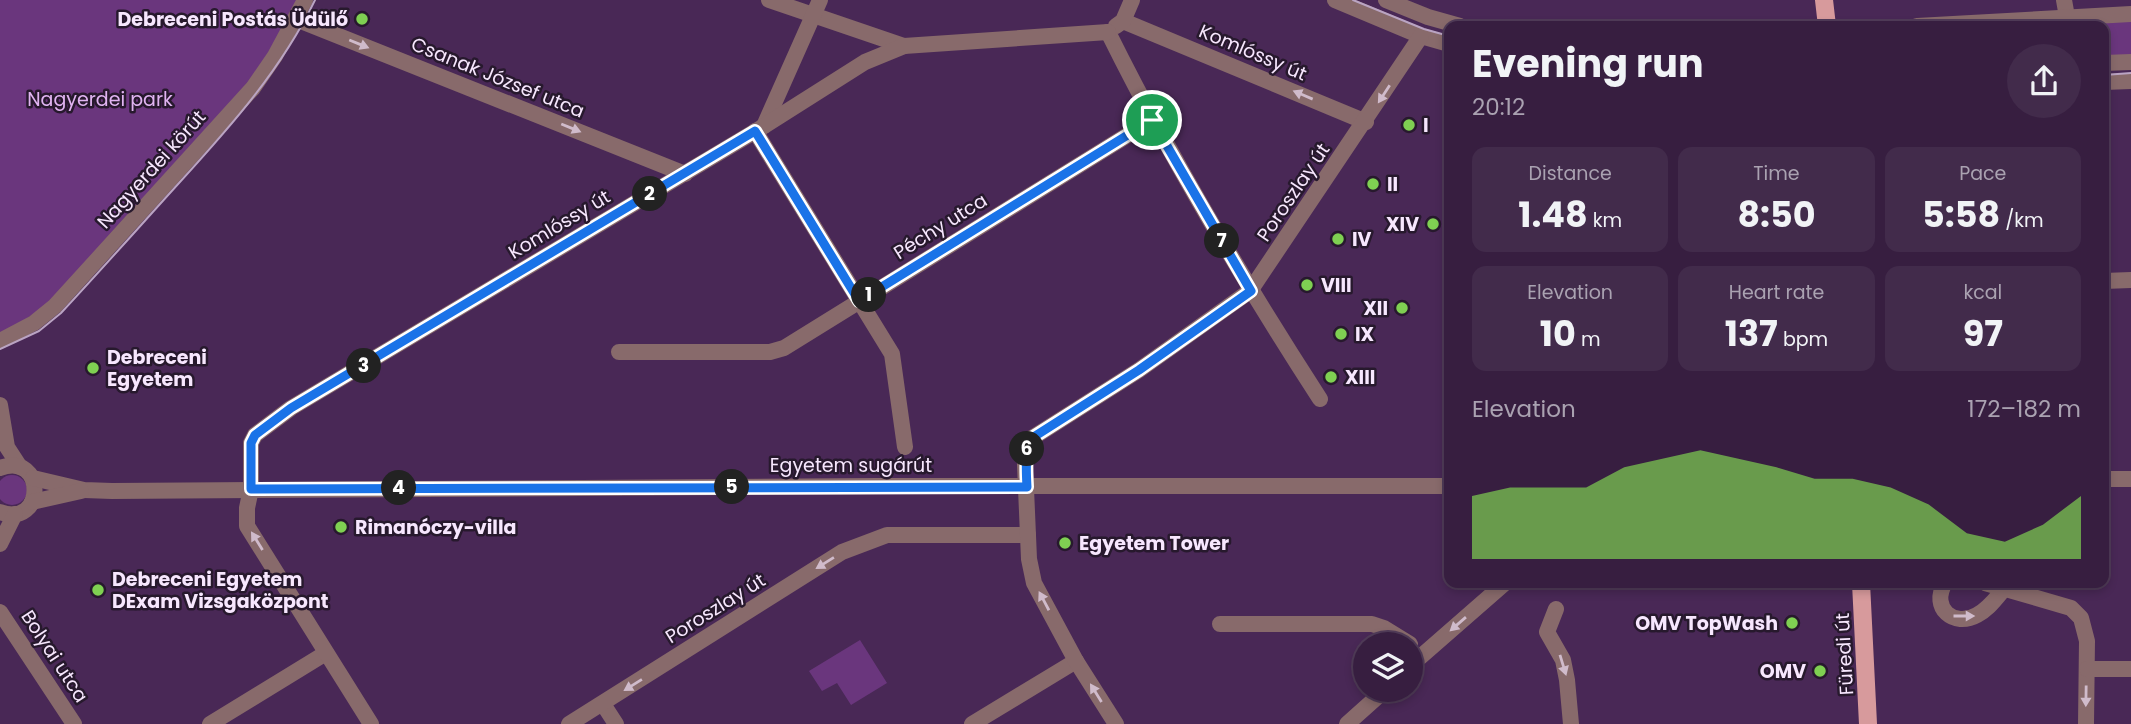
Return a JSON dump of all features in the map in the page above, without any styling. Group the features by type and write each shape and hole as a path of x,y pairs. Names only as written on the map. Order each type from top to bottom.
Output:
{"main road":[{"path":"1824,0 1826,21"},
{"name":"Füredi út","path":"1861,588 1868,724"}],"street":[{"name":"Nagyerdei körút","path":"0,341 34,323 55,306 253,88 275,56 305,0"},
{"path":"769,0 816,8 904,46"},
{"path":"1132,0 1124,21 1108,32 1152,120 1251,291 1320,399"},
{"path":"1335,0 1444,43"},
{"path":"1386,0 1444,22"},
{"path":"2064,0 2067,17"},
{"path":"816,8 760,129 892,354 905,447"},
{"path":"2000,21 2131,14"},
{"name":"Csanak József utca","path":"296,19 685,174"},
{"name":"Komlóssy út","path":"1124,21 1366,121"},
{"name":"Komlóssy út","path":"371,724 247,526 251,489 251,443 255,435 276,419 760,129 865,62 904,46 1108,32"},
{"name":"Poroszlay út","path":"1027,487 1025,465 1032,438 1139,370 1251,291 1422,36"},
{"path":"2109,63 2131,62"},
{"path":"2109,82 2131,80"},
{"name":"Péchy utca","path":"619,352 770,352 784,348 1152,120"},
{"path":"2109,281 2131,281"},
{"path":"0,405 8,447 36,490 32,502 24,510 8,513 0,544"},
{"name":"Egyetem sugárút","path":"0,468 9,465 26,473 84,490"},
{"path":"2109,479 2131,479"},
{"name":"Egyetem sugárút","path":"32,502 84,490 1444,486"},
{"path":"1027,487 1028,559 1034,583 1076,661 1116,724"},
{"name":"Poroszlay út","path":"569,724 842,552 887,535 1028,535"},
{"path":"1423,641 1498,588"},
{"path":"1942,588 1940,606 1945,613 1968,619 1987,608 2005,588 2071,608 2081,618 2087,641 2086,724"},
{"path":"1556,610 1548,632 1563,660 1571,724"},
{"name":"Bolyai utca","path":"0,612 74,724"},
{"path":"1220,624 1372,624 1391,632"},
{"path":"210,724 326,653"},
{"path":"972,724 992,719 1076,661"},
{"path":"2087,669 2131,669"},
{"path":"1347,724 1372,702"},
{"path":"603,704 616,724"}],"green space":[{"name":"Nagyerdei park","path":"0,0 305,0 251,79 55,299 0,337"},
{"path":"2131,14 2131,62 2109,63 2109,21 2006,21"},
{"path":"6,477 18,477 25,484 25,496 18,503 6,503 -1,496 -1,484"},
{"path":"860,640 887,683 851,705 837,683 822,691 809,671"}],"tram line":[{"path":"0,349 39,331 61,313 198,162 271,74 302,26 315,0"},
{"path":"1353,0 1444,35"},
{"path":"2109,75 2131,73"}],"place":[{"name":"Debreceni Postás Üdülő","path":"362,19"},
{"name":"I","path":"1409,125"},
{"name":"II","path":"1373,184"},
{"name":"XIV","path":"1433,224"},
{"name":"IV","path":"1338,239"},
{"name":"VIII","path":"1307,285"},
{"name":"XII","path":"1402,308"},
{"name":"IX","path":"1341,334"},
{"name":"Debreceni Egyetem","path":"93,368"},
{"name":"XIII","path":"1331,377"},
{"name":"Rimanóczy-villa","path":"341,527"},
{"name":"Egyetem Tower","path":"1065,543"},
{"name":"Debreceni Egyetem DExam Vizsgaközpont","path":"98,590"},
{"name":"OMV TopWash","path":"1792,623"},
{"name":"OMV","path":"1820,671"}],"route":[{"path":"1152,120 1251,291 1139,370 1032,438 1025,465 1027,487 251,489 251,443 261,429 291,408 755,131 859,301 1152,120"}]}
